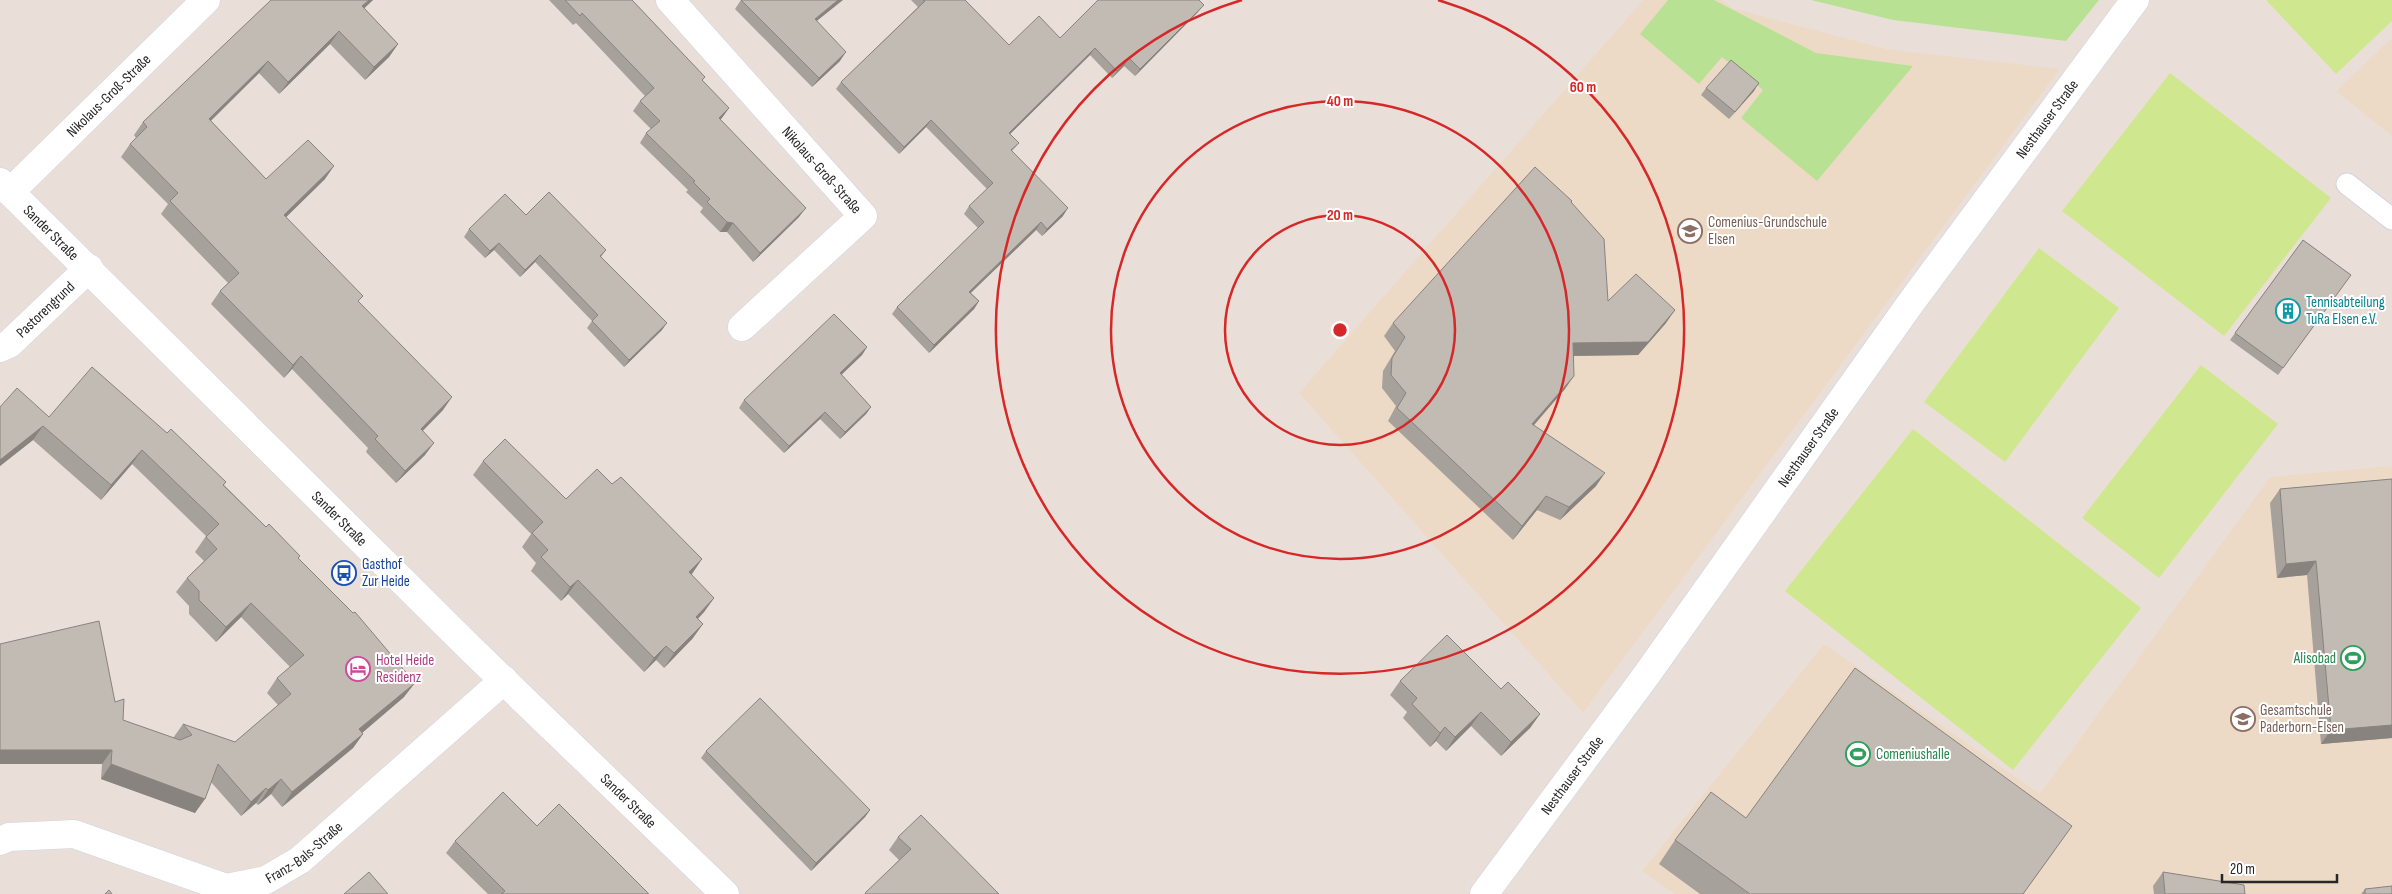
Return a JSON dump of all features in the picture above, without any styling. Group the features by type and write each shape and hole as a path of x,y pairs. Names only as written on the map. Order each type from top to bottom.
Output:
{"street":[{"name":"Nikolaus-Groß-Straße","path":"5,187 206,0"},
{"name":"Nikolaus-Groß-Straße","path":"670,0 863,216 742,327"},
{"name":"Nesthauser Straße","path":"1484,894 1646,677 1910,304 2135,0"},
{"name":"Sander Straße","path":"5,187 504,680 724,894"},
{"name":"Pastorengrund","path":"0,348 9,344 88,268"},
{"name":"Franz-Bals-Straße","path":"0,841 8,837 74,834 226,888 266,880 300,860 504,680"}],"lane":[{"path":"2347,184 2392,219"}],"shaded area":[{"name":"Comenius-Grundschule Elsen","path":"1643,0 1722,0 1732,8 1886,49 2060,69 1583,713 1299,393"},
{"path":"2392,38 2392,136 2336,91"},
{"name":"Gesamtschule Paderborn-Elsen","path":"2392,466 2392,894 1675,894 1642,871 1824,644 2040,794 2270,477"}],"green space":[{"path":"1668,0 1714,0 1816,53 1913,66 1817,181 1741,118 1763,90 1722,57 1699,84 1640,34"},
{"path":"1811,0 2099,0 2066,41 1893,20"},
{"path":"2266,0 2392,0 2392,21 2336,74"},
{"path":"2170,73 2331,198 2224,336 2062,211"},
{"path":"2039,248 2119,308 2005,462 1924,402"},
{"path":"2201,365 2278,424 2159,578 2082,518"},
{"path":"1913,429 2141,608 2013,770 1785,591"}],"building":[{"path":"271,0 369,0 362,6 398,44 374,67 339,31 288,82 268,61 209,119 266,179 308,140 334,166 284,215 363,296 358,301 452,397 421,429 434,443 405,471 375,439 378,436 301,356 293,365 220,291 239,273 170,201 178,193 130,144 147,127 143,122"},
{"path":"565,0 632,0 705,77 702,80 729,108 719,118 806,208 760,253 733,223 727,222 707,202 710,199 693,182 695,181 646,133 660,121 640,101 654,88 582,13 580,16"},
{"path":"741,0 838,0 815,19 846,52 819,78"},
{"path":"923,0 965,0 1009,45 1039,16 1060,38 1098,0 1199,0 1204,5 1140,69 1129,58 1117,71 1095,48 1009,133 1019,143 1011,150 1068,208 1047,229 1041,222 969,292 979,301 934,345 897,307 984,222 969,206 993,183 931,120 904,147 841,82 925,1"},
{"path":"1731,60 1759,83 1735,112 1706,88"},
{"path":"1535,167 1572,201 1604,239 1608,301 1636,274 1675,310 1648,342 1573,343 1574,376 1532,424 1605,473 1569,507 1546,496 1522,526 1397,408 1406,393 1391,375 1392,358 1405,337 1393,323"},
{"path":"549,192 606,250 600,256 667,323 629,360 592,321 598,315 540,255 525,270 499,243 490,251 469,229 505,194 526,215"},
{"name":"Tennisabteilung TuRa Elsen e.V.","path":"2303,240 2351,275 2283,368 2235,333"},
{"path":"834,314 867,347 840,373 871,407 845,432 825,412 789,446 744,400"},
{"path":"92,367 167,433 171,429 226,482 223,485 266,527 269,524 300,556 298,558 353,613 355,612 415,683 359,729 363,734 292,792 281,779 268,790 266,788 251,802 218,764 205,799 111,764 112,750 0,750 0,644 99,621 115,702 124,699 123,720 180,740 192,735 183,724 235,742 291,694 277,678 304,655 251,603 226,627 199,600 199,591 187,578 217,549 206,537 219,524 142,450 111,485 43,426 0,460 0,407 17,388 49,417"},
{"path":"505,439 566,499 597,469 612,484 621,477 702,559 689,572 714,598 696,617 703,624 674,653 666,646 654,658 578,580 570,587 541,557 548,550 532,533 543,522 483,461"},
{"name":"Alisobad","path":"2392,479 2392,725 2331,730 2316,561 2286,564 2280,489"},
{"path":"1447,635 1501,689 1508,682 1540,714 1511,742 1481,712 1455,737 1445,727 1440,733 1412,704 1417,698 1400,681"},
{"name":"Comeniushalle","path":"1855,668 2072,826 2023,894 1750,894 1675,840 1711,792 1746,818"},
{"path":"760,698 870,810 816,863 706,751"},
{"path":"503,792 537,826 559,804 649,894 501,894 505,891 455,841"},
{"path":"921,815 999,894 865,893 911,849 898,837"},
{"path":"369,872 388,894 344,894"},
{"path":"2163,872 2244,885 2245,894 2165,894"},
{"path":"2392,886 2392,894 2365,894 2365,889"}],"place":[{"name":"Comenius-Grundschule Elsen","path":"1690,231"},
{"name":"Tennisabteilung TuRa Elsen e.V.","path":"2288,311"},
{"name":"Gasthof Zur Heide","path":"344,573"},
{"name":"Alisobad","path":"2353,658"},
{"name":"Hotel Heide Residenz","path":"358,669"},
{"name":"Gesamtschule Paderborn-Elsen","path":"2243,719"},
{"name":"Comeniushalle","path":"1858,754"}]}
